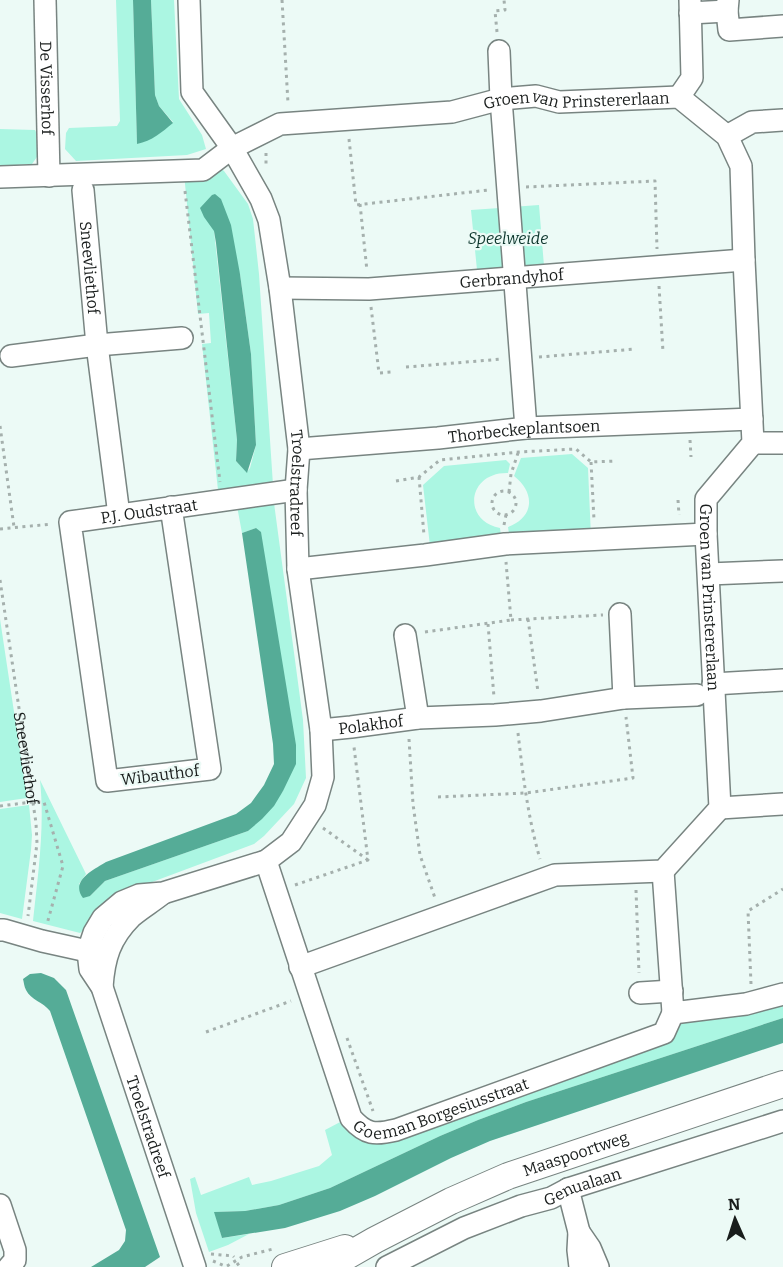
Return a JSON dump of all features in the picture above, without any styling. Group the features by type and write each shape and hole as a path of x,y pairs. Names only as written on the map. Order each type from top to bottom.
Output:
{"main road":[{"name":"Maaspoortweg","path":"328,1267 451,1201 508,1176 783,1084"},
{"name":"Maaspoortweg","path":"285,1267 322,1254 375,1240"}],"street":[{"name":"De Visserhof","path":"45,0 49,176"},
{"name":"Troelstradreef","path":"189,0 192,92 232,148 261,199 269,220 280,288 299,449 296,490 298,569 321,730 323,777 315,805 291,842 266,861 164,893 139,895 122,902 103,918 94,933 97,953 90,969 102,987 203,1260"},
{"path":"679,97 692,78 690,7 727,5 729,30 783,26"},
{"path":"499,51 526,428"},
{"name":"Groen van Prinstererlaan","path":"0,177 203,170 232,148 280,124 452,112 501,99 536,96 559,102 679,97 728,136 741,166 753,443 706,499 709,574 705,689 720,808"},
{"path":"728,136 752,122 783,120"},
{"name":"Sneevliethof","path":"83,190 97,345 118,515"},
{"name":"Gerbrandyhof","path":"280,288 369,289 744,260"},
{"path":"11,356 97,345 182,338"},
{"name":"Thorbeckeplantsoen","path":"299,449 438,438 526,428 752,419"},
{"path":"753,443 783,443"},
{"name":"P.J. Oudstraat","path":"70,522 296,490"},
{"name":"Wibauthof","path":"70,522 107,781 210,769 171,507"},
{"path":"298,569 505,544 706,534"},
{"path":"709,574 783,571"},
{"path":"620,614 624,698"},
{"name":"Polakhof","path":"405,635 413,719"},
{"name":"Polakhof","path":"321,730 413,719 541,711 624,698 783,680"},
{"path":"266,861 300,967 555,875 663,871 720,808 783,804"},
{"path":"663,871 673,1013 752,1003 783,994"},
{"path":"0,930 97,953"},
{"name":"Goeman Borgesiusstraat","path":"300,967 351,1118 360,1128 370,1132 381,1133 396,1130 664,1033 673,1013"},
{"path":"640,993 672,991"},
{"name":"Genualaan","path":"387,1267 464,1228 568,1189 783,1121"},
{"path":"568,1189 579,1232 590,1248 588,1264"},
{"path":"0,1205 15,1250 15,1260 9,1267"}],"path":[{"path":"282,0 289,123"},
{"path":"499,51 495,11 505,10 504,0"},
{"path":"0,426 14,528"},
{"path":"509,492 511,474 526,428"},
{"path":"396,481 418,477 440,460 519,452 576,449 591,462 616,460"},
{"path":"591,462 594,540"},
{"path":"418,477 425,555"},
{"path":"500,491 509,492 515,498 516,506 506,515 497,514 492,508 491,502 496,493 500,491"},
{"path":"506,515 504,528 512,621"},
{"path":"0,529 70,522"},
{"name":"Sneevliethof","path":"0,580 36,823 34,938"},
{"path":"405,635 528,619 620,614"},
{"path":"528,619 541,711"},
{"path":"488,624 505,714 526,793 534,839 546,878"},
{"path":"438,797 526,793 633,778 624,698"},
{"path":"413,719 413,804 420,855 442,916"},
{"path":"351,727 368,860"},
{"path":"0,806 44,802 63,866 34,938"},
{"path":"307,817 368,860"},
{"path":"276,890 368,860"},
{"path":"635,872 640,993"},
{"path":"752,1003 748,911 783,889"},
{"path":"206,1032 310,995"},
{"path":"346,1036 381,1133"},
{"path":"203,1260 234,1257"},
{"path":"203,1260 218,1262 227,1267"},
{"path":"237,1263 240,1267"}],"green space":[{"path":"116,0 133,0 137,144 173,122 159,106 155,95 151,0 174,0 179,99 202,135 206,149 187,155 76,161 65,149 66,133 69,128 117,126 120,121"},
{"path":"0,129 35,130 39,154 32,164 0,166"},
{"path":"219,167 248,204 253,219 259,274 273,485 218,490 202,344 211,343 209,313 198,314 184,174","holes":["214,231 240,274 251,354 256,445 247,472 236,461 237,440"]},
{"name":"Speelweide","path":"539,205 544,266 477,270 471,210"},
{"path":"572,454 588,468 591,537 509,534 508,527 523,517 529,504 526,489 514,476 521,458"},
{"path":"506,460 510,464 508,473 494,475 484,480 477,488 474,497 479,516 488,524 500,528 501,536 430,546 423,485 444,466"},
{"path":"274,503 303,720 306,778 294,804 254,844 128,891 80,933 33,921 41,833 40,780 86,874 79,884 90,896 105,881 248,831 283,791 256,528 242,533 237,506"},
{"path":"0,619 27,798 0,802"},
{"path":"29,805 32,835 22,919 0,913 0,809"},
{"path":"783,999 783,1018 526,1102 478,1120 330,1188 279,1205 245,1211 215,1212 222,1238 249,1234 209,1252 196,1213 190,1179 195,1177 201,1195 249,1177 252,1185 271,1181 319,1166 332,1155 325,1130 344,1120 363,1132 677,1018"}],"shaded area":[{"path":"133,0 151,0 155,95 159,106 173,123 161,133 137,144"},
{"path":"215,194 221,199 231,225 251,354 256,445 247,473 236,461 237,440 214,231 200,208"},
{"path":"256,528 261,532 296,745 296,764 274,806 248,831 105,881 90,896 83,898 79,886 81,881 106,862 236,814 251,803 264,785 274,764 242,533"},
{"path":"41,973 54,978 66,990 160,1257 145,1267 91,1267 119,1250 125,1241 126,1230 50,1011 31,996 25,987 23,979 30,974"},
{"path":"783,1018 783,1043 490,1141 340,1211 285,1228 222,1238 214,1212 245,1211 279,1205 330,1188 478,1120 526,1102"}]}
